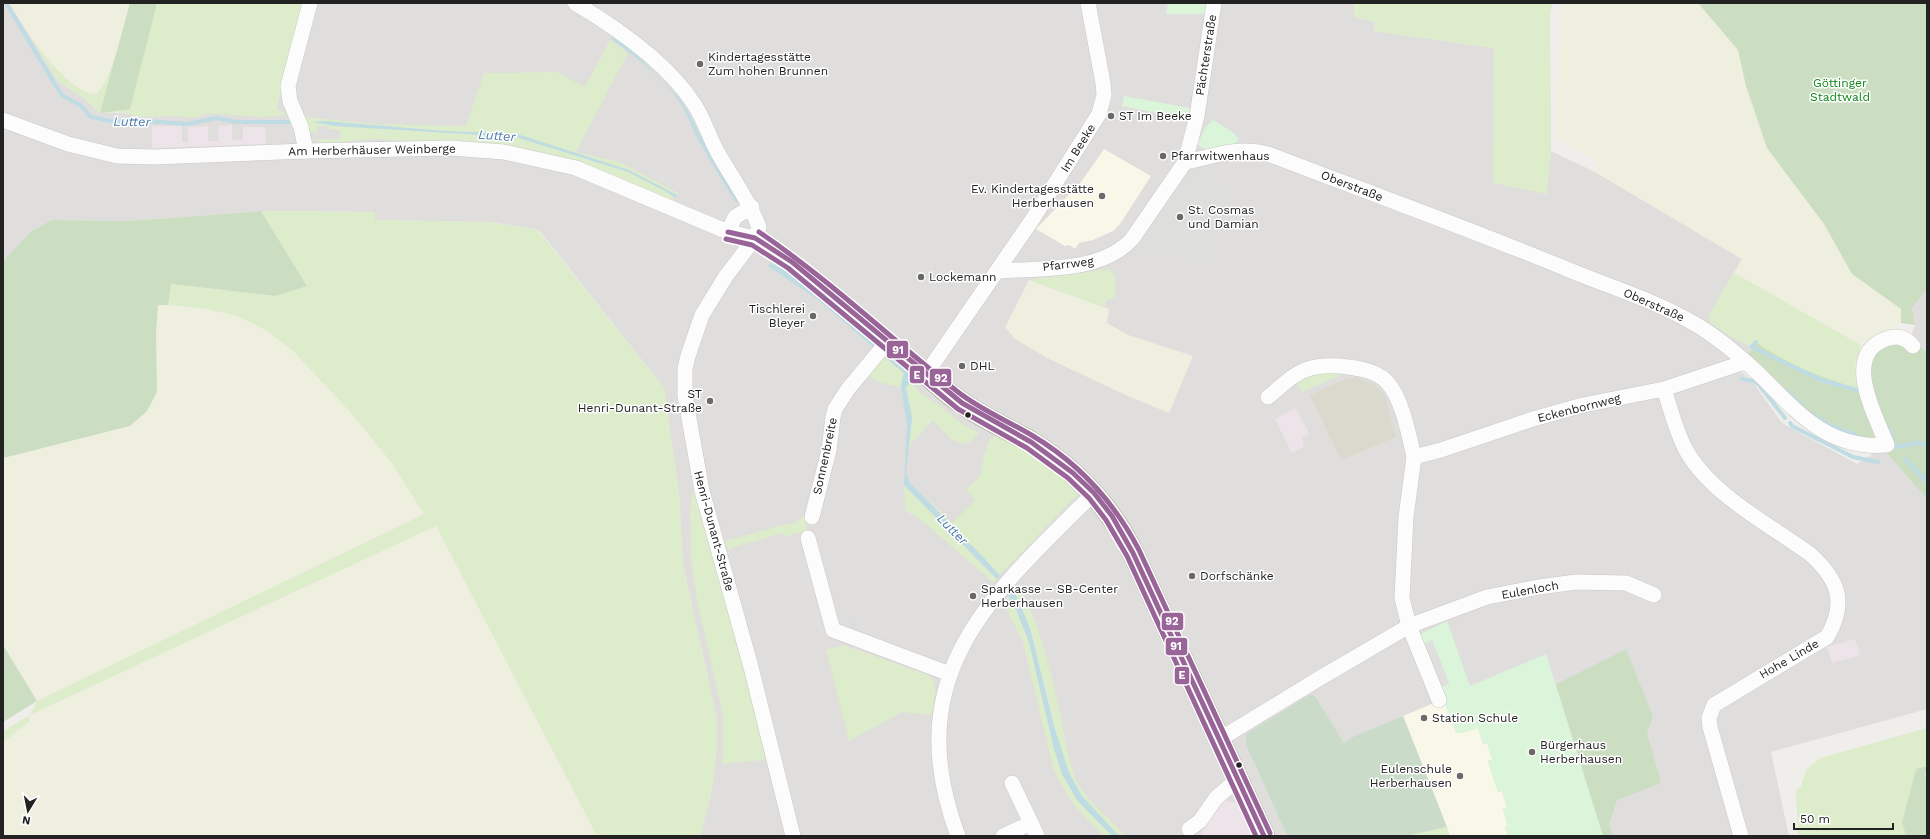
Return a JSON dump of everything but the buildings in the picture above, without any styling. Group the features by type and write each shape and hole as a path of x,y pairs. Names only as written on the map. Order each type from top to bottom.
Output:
{"street":[{"path":"306,151 301,127 290,102 288,86 310,3"},
{"path":"575,3 611,24 638,45 681,85 695,105 718,153 752,207 760,227 755,238 792,262 883,346 926,374 962,403 1031,442 1054,458 1073,473 1094,493 1124,535 1264,836"},
{"name":"Im Beeke","path":"926,374 1073,159 1101,109 1104,95 1103,83 1088,3"},
{"name":"Pächterstraße","path":"1185,162 1191,144 1198,108 1214,3"},
{"name":"Am Herberhäuser Weinberge","path":"4,121 68,144 117,156 154,157 306,151 451,148 478,149 522,155 576,168 728,232 755,238"},
{"name":"Oberstraße","path":"1185,162 1240,150 1252,150 1268,154 1442,220 1666,310 1715,336 1745,362 1803,418 1834,437 1847,442 1871,446 1887,445 1865,385 1863,369 1864,360 1871,349 1886,340 1897,337 1905,338 1913,346"},
{"name":"Pfarrweg","path":"998,270 1087,263 1113,255 1122,249 1132,239 1185,162"},
{"path":"728,232 736,217 752,207"},
{"name":"Henri-Dunant-Straße","path":"755,238 718,289 702,315 688,356 685,396 702,491 751,667 792,836"},
{"name":"Sonnenbreite","path":"812,516 828,450 832,417 836,409 883,346"},
{"name":"Eckenbornweg","path":"1414,457 1441,450 1533,419 1583,405 1664,389 1745,362"},
{"path":"1268,397 1295,375 1314,367 1334,366 1371,371 1382,377 1392,388 1405,422 1414,457 1408,503 1402,578 1402,598 1409,626 1439,700"},
{"name":"Hohe Linde","path":"1664,389 1680,436 1686,450 1697,466 1713,485 1723,493 1810,554 1823,565 1834,581 1840,603 1836,622 1827,637 1714,705 1708,718 1741,836"},
{"path":"958,836 944,789 939,757 940,719 950,674 955,659 977,620 1015,572 1094,493"},
{"path":"808,538 833,630 950,674"},
{"name":"Eulenloch","path":"1220,739 1409,626 1487,598 1540,587 1576,582 1626,583 1654,595"},
{"path":"1189,829 1200,821 1216,798 1238,779"},
{"path":"1003,836 1034,829 1012,783"}],"shaded area":[{"path":"3,3 9,3 58,81 85,99 100,113 276,110 303,3 1354,3 1355,17 1375,22 1374,31 1550,56 1551,151 1595,172 1742,259 1712,310 1757,343 1738,368 1754,384 1782,423 1857,464 1882,448 1927,499 1927,709 1771,752 1789,836 1450,836 1447,827 1375,728 1344,743 1309,695 1299,702 1252,759 1287,836 701,836 713,783 717,719 683,566 679,493 664,388 539,230 489,222 375,220 375,212 261,211 129,221 52,220 3,261"},
{"path":"685,119 701,152 668,186 653,178"},
{"path":"1139,119 1157,124 1148,145 1131,136"},
{"path":"232,125 232,140 243,140 243,127 265,127 266,144 152,148 152,126 182,126 182,142 188,142 188,127 208,126 208,141 219,141 218,126"},
{"name":"Ev. Kindertagesstätte Herberhausen","path":"1104,149 1151,176 1120,224 1113,231 1093,240 1079,243 1075,249 1069,245 1065,246 1036,229 1081,182"},
{"name":"St. Cosmas und Damian","path":"1200,171 1205,171 1222,186 1225,198 1223,220 1218,224 1208,262 1138,251 1169,196"},
{"path":"856,214 883,231 886,225 903,236 902,239 937,261 932,268 930,267 921,280 892,257 876,276 848,250 854,242 845,235 852,225 850,223"},
{"path":"1927,289 1927,353 1911,335 1915,325 1912,308"},
{"path":"904,335 909,335 909,339 914,338 915,352 904,343"},
{"path":"1358,378 1373,384 1384,394 1396,437 1341,460 1310,395 1346,379"},
{"path":"1299,387 1304,396 1280,410 1275,401"},
{"path":"1295,408 1310,434 1302,438 1304,442 1302,444 1304,446 1292,453 1275,419"},
{"path":"801,571 812,573 829,636 818,632"},
{"path":"903,601 912,634 902,641 881,636 874,609"},
{"path":"1618,627 1626,649 1556,684 1549,662"},
{"path":"1855,639 1860,655 1832,663 1827,647"},
{"path":"1432,640 1449,683 1439,688 1422,645"},
{"path":"770,673 793,770 782,773 760,675"},
{"name":"Eulenschule Herberhausen","path":"1443,699 1461,733 1478,728 1483,744 1487,743 1493,760 1488,761 1498,792 1502,791 1507,808 1503,809 1508,826 1505,827 1508,836 1450,836 1403,716"},
{"path":"1072,704 1090,737 1086,739 1104,773 1079,786 1067,748 1060,712"},
{"path":"1146,726 1152,736 1136,745 1130,735"},
{"path":"1158,744 1176,775 1149,790 1131,759"},
{"path":"1223,800 1236,803 1254,836 1188,836 1200,835"}],"green space":[{"path":"9,3 130,3 117,51 102,90 96,94 86,92 61,74 46,58"},
{"path":"130,3 303,3 276,109 290,115 262,117 207,113 199,117 191,118 180,116 139,117 120,112 100,113 85,99 58,81 26,30 48,59 67,79 77,87 87,92 96,94 102,88 112,66"},
{"path":"130,3 157,3 130,109 100,113"},
{"path":"1168,3 1207,3 1205,14 1166,14"},
{"path":"1354,3 1552,3 1550,15 1551,151 1547,194 1493,183 1494,48 1374,31 1375,22 1355,17"},
{"path":"1564,3 1706,3 1738,50 1746,86 1767,148 1824,224 1852,274 1901,309 1901,323 1891,330 1861,345 1734,273 1742,259 1595,172 1597,162 1568,144 1558,141 1557,100 1561,18"},
{"name":"Göttinger Stadtwald","path":"1698,3 1927,3 1927,289 1912,308 1915,325 1901,323 1901,309 1852,274 1824,224 1767,148 1746,86 1738,50"},
{"path":"610,40 628,53 576,152 620,162 678,193 671,202 610,174 589,167 415,144 414,141 371,139 323,144 315,141 319,139 340,139 340,130 327,129 327,126 317,126 317,132 309,133 304,117 375,124 466,126 484,73 557,72 585,87"},
{"path":"1124,96 1190,108 1189,119 1122,106"},
{"path":"1213,120 1231,131 1239,139 1235,144 1210,151 1197,145 1206,127"},
{"path":"261,211 375,212 375,220 489,222 538,230 664,388 679,493 683,566 717,719 717,748 713,783 701,836 597,836 436,526 30,715 37,701 424,514 391,462 352,414 293,351 267,331 238,316 206,309 168,305 170,284 275,296 307,286"},
{"path":"261,211 307,286 275,296 171,284 168,305 158,305 156,333 157,392 147,411 130,426 3,458 3,261 32,231 52,220 129,221"},
{"path":"1109,269 1115,276 1115,297 1107,300 1104,307 1029,280"},
{"path":"1734,273 1861,345 1855,365 1859,389 1822,378 1774,356 1754,341 1750,346 1731,337 1710,322 1709,315"},
{"path":"1029,280 1109,309 1107,323 1128,335 1193,356 1169,413 1128,396 1047,358 1015,339 1005,327"},
{"path":"158,305 206,309 238,316 267,331 293,351 352,414 391,462 424,514 37,701 3,645 3,458 44,447 156,333"},
{"path":"1911,335 1927,353 1927,499 1882,448 1829,430 1746,357 1757,343 1781,358 1806,370 1859,389 1867,377 1875,351"},
{"path":"881,355 904,373 901,385 902,388 879,382 866,374"},
{"path":"1340,372 1341,375 1302,392 1295,381 1307,375"},
{"path":"909,381 924,396 925,395 935,404 936,402 962,424 979,433 971,442 964,444 952,440 933,420 909,446 912,418 906,388"},
{"path":"1001,434 1044,459 1077,488 1078,494 1000,575 910,483 952,523 975,500 966,490 980,476 984,455 990,439"},
{"path":"904,485 997,579 994,583 922,521 905,510"},
{"path":"695,492 753,694 767,757 763,760 722,764 723,715 697,600 691,560 690,516 692,494"},
{"path":"807,516 806,531 784,537 783,533 728,549 725,541 779,526 796,523 800,518"},
{"path":"436,526 597,836 3,836 3,742 29,722 30,715"},
{"path":"1018,585 1026,600 1044,646 1060,711 1070,761 1076,780 1090,800 1126,836 1119,836 1094,810 1088,811 1113,836 1104,836 1090,823 1071,801 1054,771 1023,642 1004,604 1005,600"},
{"path":"1447,621 1470,686 1546,654 1603,836 1508,836 1505,827 1508,826 1503,809 1507,807 1502,791 1498,792 1488,762 1492,760 1487,743 1483,744 1478,728 1456,733 1439,688 1449,683 1432,641 1422,645 1419,639 1421,634"},
{"path":"3,645 37,701 3,722"},
{"path":"843,645 928,675 932,679 935,688 931,715 902,712 849,741 826,650"},
{"path":"1626,649 1653,717 1647,733 1661,783 1617,800 1609,825 1613,836 1603,836 1556,684"},
{"path":"1309,695 1315,696 1344,743 1353,737 1403,716 1447,827 1406,836 1287,836 1246,745 1246,734"},
{"path":"30,715 29,722 3,742 3,731"},
{"path":"1927,728 1927,766 1916,769 1902,822 1906,836 1857,836 1856,834 1848,836 1798,836 1796,791 1801,786 1806,770 1820,758"},
{"path":"1927,766 1927,772 1925,773 1927,784 1927,836 1906,836 1902,822 1916,769"},
{"path":"1447,827 1450,836 1406,836"}],"water":[{"path":"614,36 636,54 680,99 710,154 739,201 736,203 696,134 679,101 648,67 611,39"},
{"path":"325,121 444,131 517,134 629,170 677,195 675,198 665,191 628,172 516,137 335,126 312,122"},
{"path":"771,261 825,297 915,374 906,388 912,418 906,473 910,483 985,559 1015,593 1030,628 1054,726 1069,773 1082,796 1119,836 1113,836 1108,832 1077,800 1062,774 1054,749 1029,642 1015,607 997,579 904,485 907,426 901,385 904,373 817,299 768,266"}],"pier":[{"path":"1006,568 1018,585 1005,600 994,583"},
{"path":"855,615 861,634 854,632 849,616"}],"waterway":[{"name":"Lutter","path":"6,3 59,91 63,96 80,105 91,117 116,122 147,121 187,124 217,118 236,122 293,122"},
{"path":"1756,342 1752,347 1821,380 1860,391"},
{"path":"1742,379 1754,381 1759,385 1785,418"},
{"path":"1785,390 1801,404"},
{"path":"1810,413 1831,426 1856,435"},
{"path":"1790,423 1792,426 1853,457 1878,462"},
{"path":"1887,426 1896,447 1917,443 1927,445"},
{"path":"1905,459 1927,482"}],"transit line":[{"name":"91","path":"728,232 755,238 792,262 962,403 1031,442 1073,473 1094,493 1112,516 1133,553 1264,836"},
{"name":"92","path":"759,232 836,290 958,392 985,410 1033,436 1066,459 1081,472 1107,500 1129,532 1139,550 1270,833"},
{"name":"E","path":"726,239 752,245 788,268 958,409 1027,448 1068,478 1089,498 1106,520 1127,556 1256,836"}],"place":[{"name":"Kindertagesstätte Zum hohen Brunnen","path":"700,64"},
{"name":"ST Im Beeke","path":"1111,116"},
{"name":"Pfarrwitwenhaus","path":"1163,156"},
{"name":"Ev. Kindertagesstätte Herberhausen","path":"1102,196"},
{"name":"St. Cosmas und Damian","path":"1180,217"},
{"name":"Lockemann","path":"921,277"},
{"name":"Tischlerei Bleyer","path":"813,316"},
{"name":"DHL","path":"962,366"},
{"name":"ST Henri-Dunant-Straße","path":"710,401"},
{"name":"Dorfschänke","path":"1192,576"},
{"name":"Sparkasse – SB-Center Herberhausen","path":"973,596"},
{"name":"Station Schule","path":"1424,718"},
{"name":"Bürgerhaus Herberhausen","path":"1532,752"},
{"name":"Eulenschule Herberhausen","path":"1460,776"}]}
